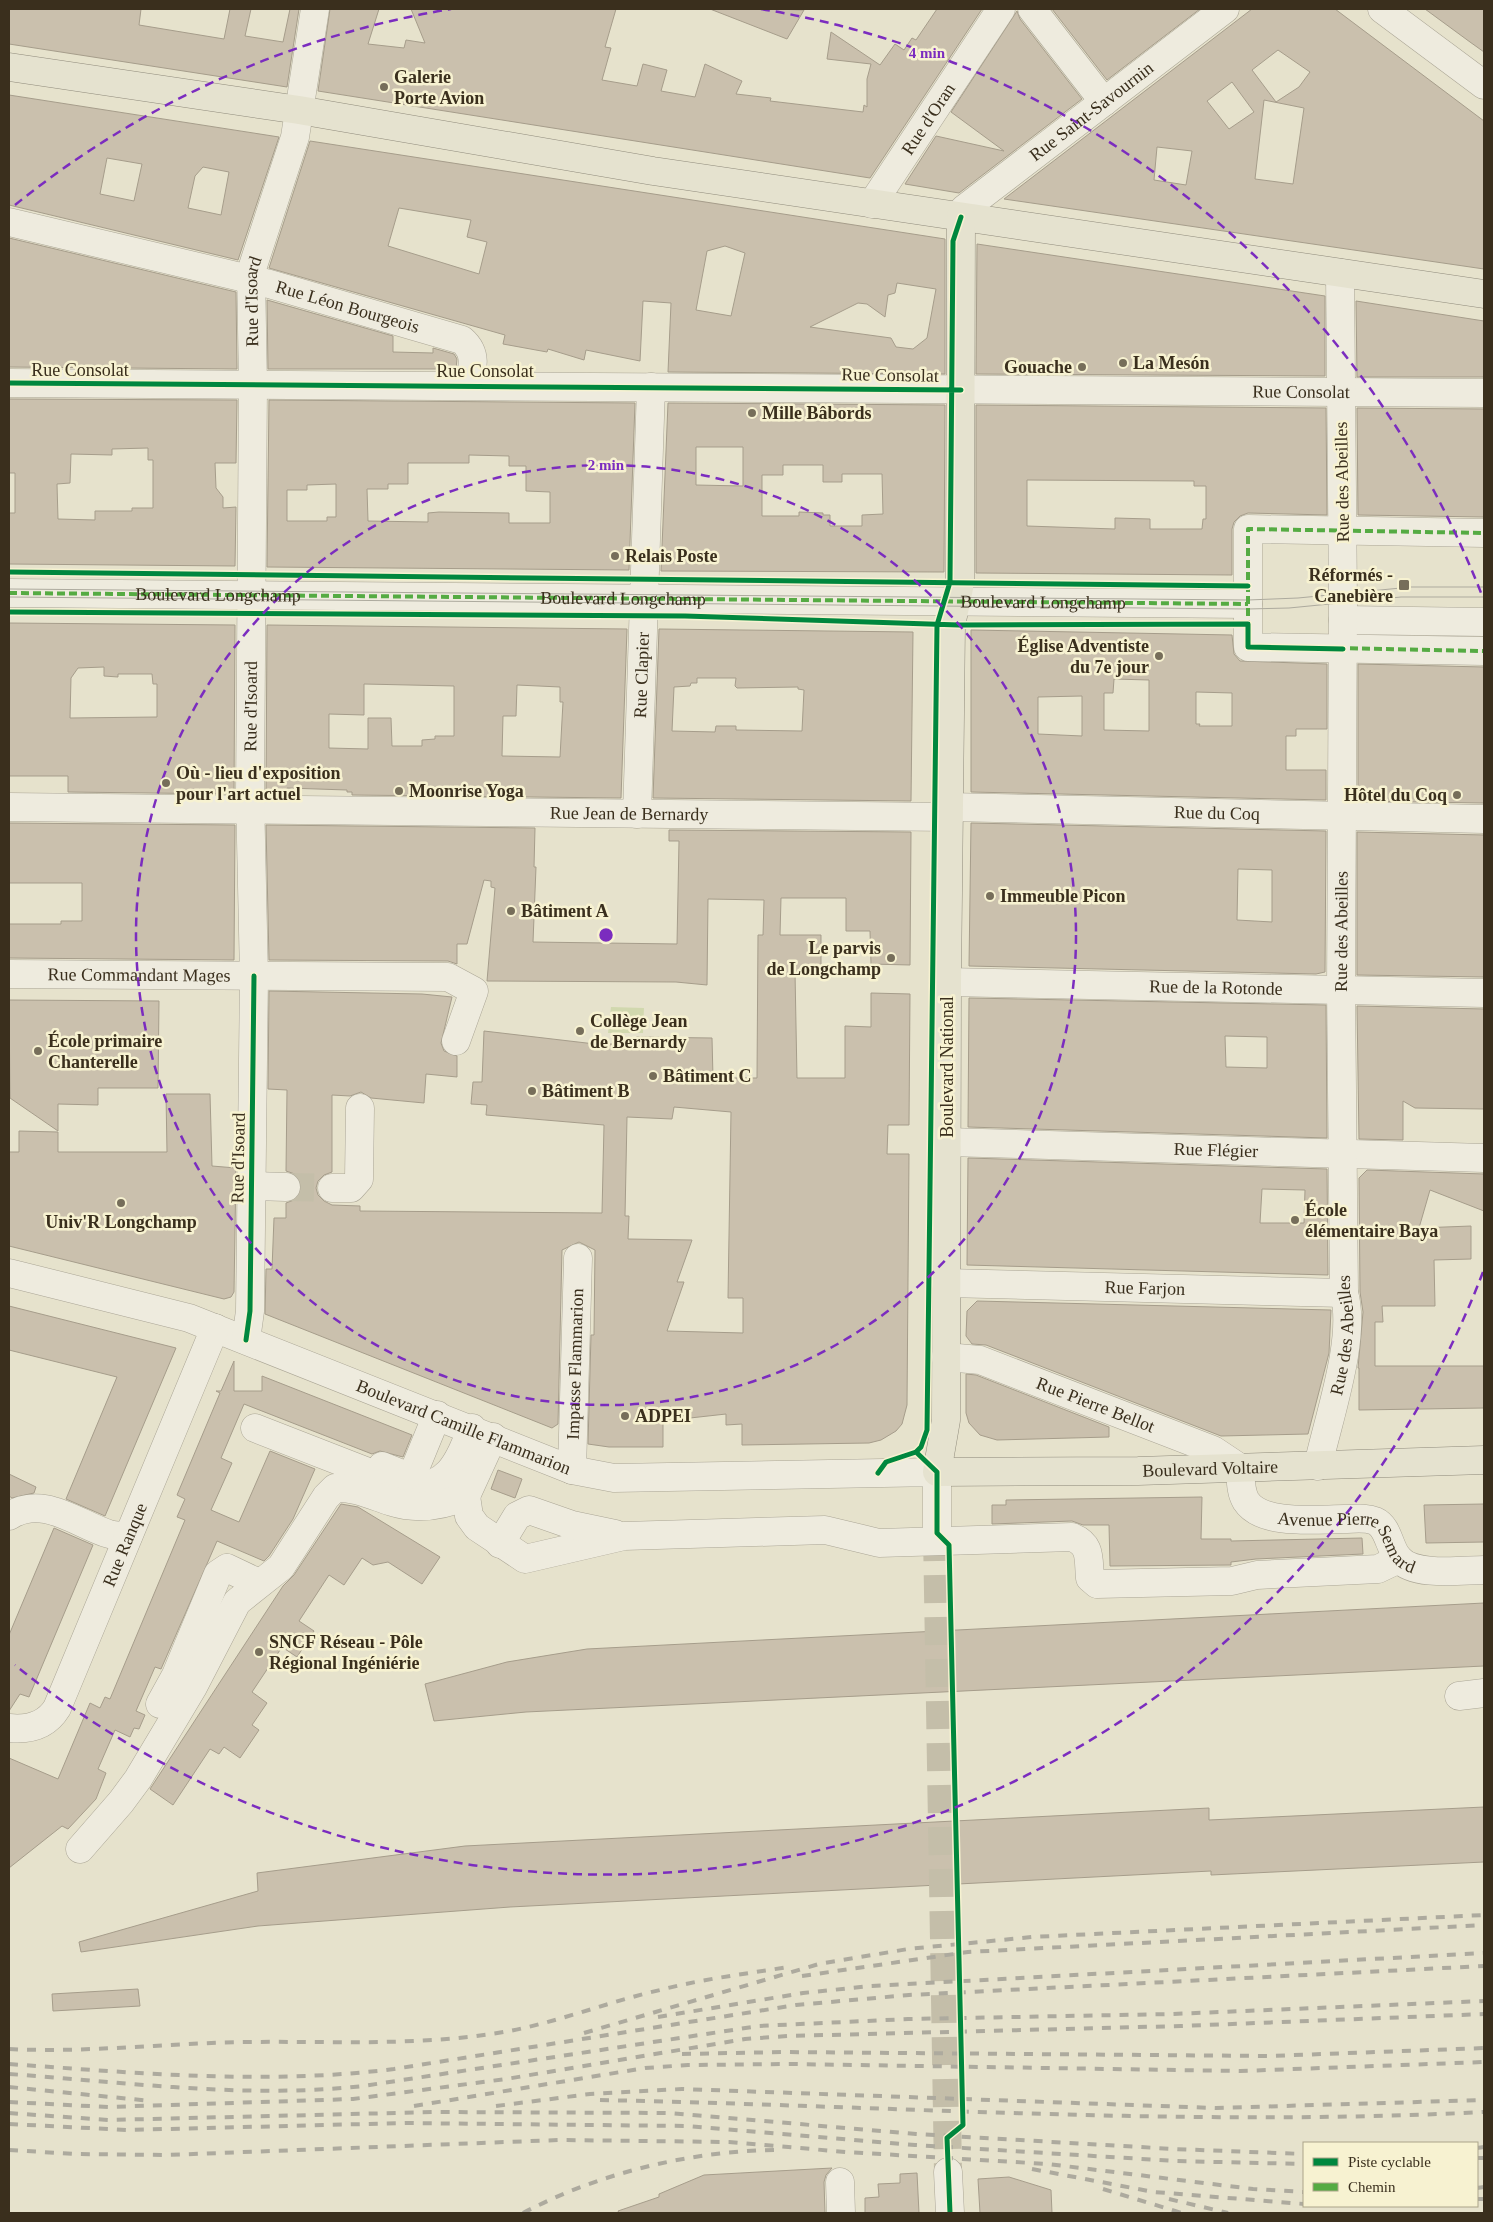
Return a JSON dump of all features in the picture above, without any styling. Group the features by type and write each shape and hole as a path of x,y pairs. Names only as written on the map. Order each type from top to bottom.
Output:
{"main road":[{"path":"9,68 299,110 653,171 1484,294"},
{"name":"Boulevard National","path":"937,1472 945,1429 951,625 960,583 961,217"},
{"name":"Boulevard Voltaire","path":"937,1472 1240,1468 1484,1460"}],"street":[{"name":"Rue d'Isoard","path":"246,1340 250,1310 254,976 250,810 250,595 253,385 251,272 295,137 315,9"},
{"name":"Rue d'Oran","path":"872,204 1001,9"},
{"path":"1032,9 1104,102"},
{"name":"Rue Saint-Savournin","path":"961,217 964,209 1225,9"},
{"path":"1382,9 1484,85"},
{"name":"Rue Léon Bourgeois","path":"9,222 251,280 462,340 472,351 474,362 467,384"},
{"name":"Rue des Abeilles","path":"1318,1466 1346,1344 1348,1307 1344,1293 1341,989 1343,529 1340,273"},
{"name":"Rue Consolat","path":"9,383 467,384 961,390 1484,393"},
{"name":"Rue Clapier","path":"637,814 651,387"},
{"path":"1484,533 1343,529 1248,529 1242,604 1248,647 1484,651"},
{"name":"Boulevard Longchamp","path":"9,593 1242,604"},
{"path":"1343,620 1484,622"},
{"name":"Rue Jean de Bernardy","path":"9,807 637,814 949,812"},
{"name":"Rue du Coq","path":"949,812 1484,819"},
{"name":"Rue Commandant Mages","path":"9,974 448,977 474,992 456,1041"},
{"name":"Rue de la Rotonde","path":"947,982 1484,993"},
{"path":"332,1188 351,1188 359,1179 360,1108"},
{"name":"Rue Flégier","path":"947,1142 1484,1158"},
{"path":"252,1186 286,1187"},
{"name":"Impasse Flammarion","path":"572,1470 578,1258"},
{"name":"Boulevard Camille Flammarion","path":"9,1273 189,1318 572,1470 614,1478 937,1472"},
{"name":"Rue Farjon","path":"946,1283 1344,1293"},
{"name":"Rue Ranque","path":"9,1728 30,1728 51,1717 215,1328"},
{"name":"Rue Pierre Bellot","path":"946,1357 980,1360 1213,1450 1240,1468"},
{"path":"437,1415 414,1471 407,1476 256,1422 409,1488 436,1483 450,1473 482,1433"},
{"path":"482,1433 466,1496 469,1516 476,1527 525,1559 624,1536 825,1530 879,1543 1072,1538 1082,1541 1087,1549 1090,1578 1097,1584 1232,1581 1257,1575 1378,1569 1399,1560"},
{"name":"Avenue Pierre Semard","path":"1240,1468 1242,1492 1247,1502 1266,1516 1289,1519 1361,1518 1375,1521 1382,1528 1399,1560 1421,1570 1484,1570"},
{"name":"Boulevard National","path":"937,1472 937,1532"},
{"path":"80,1849 116,1808 138,1779 193,1687 237,1602 281,1566 326,1497 335,1488 349,1487 395,1503 428,1507 466,1496"},
{"path":"9,1516 17,1510 51,1510 61,1512 110,1534 128,1536"},
{"path":"500,1544 516,1516 529,1510 572,1525 624,1536"},
{"path":"160,1704 176,1675 218,1574 226,1568 258,1583"},
{"path":"948,2172 950,2213"},
{"path":"840,2182 841,2213"}],"green space":[{"path":"611,1007 644,1008 643,1033 608,1033"}],"building":[{"path":"9,9 141,9 139,25 224,39 230,9 251,9 245,36 283,42 290,9 299,9 287,87 9,44"},
{"path":"330,9 379,9 368,44 404,48 406,40 425,43 411,9 616,9 605,47 611,48 602,80 637,86 643,64 667,70 661,91 695,97 705,64 742,81 736,94 771,98 770,101 863,112 864,105 867,107 867,79 871,64 827,59 831,32 880,65 895,44 904,50 912,38 916,40 937,9 982,9 870,178 318,91"},
{"path":"710,9 773,9 804,10 787,39"},
{"path":"1052,9 1200,9 1107,80"},
{"path":"1252,9 1335,9 1484,121 1484,269 1004,199","holes":["1278,50 1310,72 1299,87 1276,102 1252,70","1232,82 1254,112 1229,129 1207,101","1264,100 1304,108 1293,184 1255,179","1157,147 1192,151 1186,185 1154,180"]},
{"path":"1425,9 1484,9 1484,52 1470,42"},
{"path":"1017,11 1020,19 1082,99 959,193 905,184 936,136 1004,151 951,112"},
{"path":"9,95 279,137 238,260 9,205","holes":["107,158 142,164 134,201 100,194","203,167 229,172 221,215 188,208 195,176"]},
{"path":"310,141 945,239 945,374 668,372 671,303 643,301 640,361 586,350 584,360 548,349 547,352 503,344 505,335 269,268","holes":["399,208 471,220 467,237 487,242 479,274 388,246","725,246 745,253 731,316 696,310 707,251","897,283 936,289 927,338 913,349 896,347 891,338 810,327 858,303 867,304 885,317 888,295 895,293"]},
{"path":"9,238 236,292 237,369 9,367"},
{"path":"977,244 1325,296 1325,376 976,374"},
{"path":"267,300 393,336 393,352 433,353 433,348 454,354 457,359 456,369 268,369"},
{"path":"1356,301 1484,321 1484,377 1357,377"},
{"path":"9,399 237,400 236,463 215,463 216,488 223,497 223,508 236,507 235,566 9,564 9,513 15,513 15,473 9,473","holes":["148,448 148,460 153,460 153,508 132,508 132,511 95,511 95,520 58,519 57,484 70,483 71,454 112,455 112,449"]},
{"path":"269,400 635,403 629,570 267,567","holes":["469,455 509,456 509,466 526,466 526,491 550,492 550,523 509,523 509,513 439,512 428,513 428,522 368,521 367,489 388,489 388,484 408,484 408,463 469,463","336,484 336,517 327,517 327,521 287,521 287,490 307,490 307,485"]},
{"path":"668,403 945,405 944,572 661,571","holes":["696,447 743,447 743,486 696,485","783,465 823,465 823,482 842,482 842,474 882,474 883,514 862,515 862,526 830,526 830,515 823,515 823,513 799,512 799,516 762,516 762,475 783,475"]},
{"path":"976,405 1326,408 1327,515 1248,513 1240,516 1234,522 1232,529 1232,575 976,573","holes":["1027,480 1194,481 1194,486 1206,486 1206,519 1203,519 1202,529 1150,529 1150,519 1115,518 1115,529 1027,526"]},
{"path":"1357,408 1484,409 1484,517 1358,515"},
{"path":"9,623 235,625 234,794 68,792 68,776 9,776","holes":["104,667 104,676 118,677 118,674 152,674 153,684 157,684 157,717 70,718 71,678 78,668"]},
{"path":"267,625 627,629 621,798 352,795 352,792 347,792 347,790 287,788 287,794 266,794","holes":["364,684 454,686 454,736 435,736 435,739 422,740 422,746 392,746 391,718 368,718 368,749 329,748 329,714 364,715","517,685 560,687 560,702 563,702 560,757 502,756 503,716 516,716"]},
{"path":"659,629 913,632 911,801 653,798","holes":["697,678 736,678 735,686 737,688 798,687 798,689 804,690 802,731 736,730 736,726 716,726 715,732 672,731 674,687 690,686 691,683 697,683"]},
{"path":"971,630 1232,635 1234,654 1240,661 1327,664 1327,729 1296,729 1296,736 1286,736 1286,770 1326,770 1326,800 971,792","holes":["1114,679 1149,680 1149,731 1104,730 1104,693 1113,693","1196,692 1232,693 1232,726 1199,726 1200,724 1196,724","1082,696 1082,736 1038,734 1038,697"]},
{"path":"1358,664 1484,667 1484,803 1358,801"},
{"path":"9,823 235,825 234,960 9,958 9,924 61,924 61,921 82,921 82,883 9,883"},
{"path":"971,823 1326,831 1325,972 1316,974 969,966","holes":["1238,869 1272,870 1272,922 1237,920"]},
{"path":"266,825 535,828 534,867 536,867 533,942 677,944 679,841 669,841 669,830 911,832 910,965 871,964 870,931 846,931 846,898 781,898 780,935 821,935 821,972 795,972 797,1078 845,1078 845,1026 871,1027 871,993 910,994 909,1125 888,1125 887,1154 909,1154 907,1405 902,1424 896,1431 881,1440 869,1443 742,1445 742,1424 726,1425 726,1414 663,1421 663,1447 609,1447 588,1444 591,1335 594,1335 595,1250 579,1242 562,1250 558,1424 552,1428 265,1314 266,1269 272,1269 274,1218 286,1218 286,1203 299,1196 302,1187 295,1174 286,1171 287,1090 268,1089 269,991 422,994 452,997 441,1043 444,1051 457,1056 457,1077 426,1074 424,1103 371,1098 361,1092 350,1096 332,1095 332,1172 324,1175 318,1181 316,1188 318,1195 324,1201 332,1205 360,1206 360,1211 602,1213 604,1125 486,1115 487,1105 471,1104 473,1082 482,1082 484,1031 595,1044 636,1044 636,1037 712,1038 713,1078 757,1078 758,935 763,935 764,900 708,899 707,985 676,982 487,981 495,888 491,887 491,881 484,880 467,944 457,944 457,964 448,961 269,960","holes":["674,1107 731,1112 728,1298 743,1298 743,1333 667,1331 684,1282 677,1282 692,1240 628,1239 629,1216 625,1216 627,1117 672,1119"]},
{"path":"1357,832 1484,835 1484,977 1357,975"},
{"path":"969,998 1326,1005 1327,1138 968,1127","holes":["1225,1036 1267,1037 1267,1068 1226,1067"]},
{"path":"9,1000 159,1001 158,1088 98,1088 98,1105 58,1104 58,1131 10,1098"},
{"path":"1357,1006 1484,1009 1484,1109 1415,1108 1403,1101 1403,1140 1359,1139"},
{"name":"Univ'R Longchamp","path":"166,1094 210,1094 212,1166 236,1168 234,1292 231,1297 224,1299 9,1246 9,1152 19,1152 19,1131 58,1132 58,1152 167,1152"},
{"path":"968,1158 1327,1169 1328,1275 967,1265","holes":["1262,1189 1305,1190 1304,1223 1260,1223"]},
{"path":"1367,1170 1484,1174 1484,1211 1430,1190 1419,1228 1471,1226 1471,1259 1434,1260 1435,1306 1382,1306 1383,1322 1375,1322 1375,1366 1484,1366 1484,1408 1359,1410 1358,1368 1363,1312 1360,1292 1359,1178"},
{"path":"977,1301 1331,1310 1329,1353 1308,1434 1221,1436 986,1345 972,1344 966,1336 967,1311"},
{"path":"9,1306 176,1348 105,1516 66,1499 117,1377 9,1350"},
{"path":"234,1361 234,1391 262,1391 262,1376 412,1435 403,1457 380,1451 372,1454 244,1404 221,1458 232,1463 211,1510 239,1522 270,1451 315,1469 293,1519 264,1561 217,1541 161,1669 155,1667 136,1711 145,1715 139,1729 134,1728 130,1737 115,1730 98,1769 106,1773 96,1799 68,1829 62,1826 9,1868 9,1758 58,1779 90,1703 100,1708 105,1697 110,1699 185,1520 177,1517 185,1499 177,1495 220,1393 216,1391 221,1391"},
{"path":"966,1374 976,1375 1109,1427 1109,1437 997,1440 980,1435 969,1423 966,1413"},
{"path":"498,1470 522,1479 515,1498 491,1489"},
{"path":"9,1474 36,1487 34,1493 12,1498 9,1496"},
{"path":"1202,1497 1201,1539 1231,1539 1231,1541 1362,1538 1363,1554 1256,1559 1231,1562 1231,1565 1110,1566 1109,1525 1083,1525 1072,1521 992,1524 992,1505 1006,1505 1006,1500"},
{"name":"SNCF Réseau - Pôle Régional Ingéniérie","path":"341,1504 358,1507 440,1557 422,1584 388,1562 373,1565 362,1558 344,1585 329,1575 299,1621 314,1631 297,1657 282,1647 252,1692 267,1703 252,1725 259,1730 240,1758 224,1747 219,1754 210,1749 173,1805 150,1789 283,1586 294,1575"},
{"path":"1484,1504 1484,1542 1426,1543 1424,1505"},
{"path":"54,1528 93,1545 29,1697 20,1694 9,1711 9,1635"},
{"path":"1484,1603 1484,1666 526,1712 434,1721 425,1684 507,1662 587,1649"},
{"path":"1484,1807 1484,1862 1211,1875 1211,1871 510,1907 258,1926 81,1952 79,1942 258,1891 257,1873 465,1846 1209,1808 1209,1820"},
{"path":"138,1989 140,2006 53,2011 52,1994"},
{"path":"832,2168 826,2175 824,2182 825,2213 619,2213 618,2211 659,2197 659,2194 704,2175"},
{"path":"917,2173 919,2213 865,2213 865,2198 879,2197 878,2184 900,2183 900,2174"},
{"path":"1009,2177 1051,2190 1052,2213 980,2213 978,2179"}],"tunnel":[{"path":"286,1187 332,1188"},
{"path":"937,1533 948,2172"}],"tram line":[{"path":"9,589 1248,600 1298,598 1411,587 1484,587"},
{"path":"9,597 1248,609 1289,608 1401,597 1484,597"}],"railway":[{"path":"584,2033 819,1964 908,1949 1032,1937 1484,1915"},
{"path":"802,1976 968,1952 1484,1925"},
{"path":"658,2017 803,1993 871,1986 1484,1953"},
{"path":"9,2064 202,2076 250,2077 346,2074 394,2069 796,2005 909,1995 1484,1966"},
{"path":"9,2049 68,2050 246,2042 400,2042 461,2038 534,2026 676,1986 788,1967"},
{"path":"9,2074 186,2088 274,2091 319,2090 363,2086 759,2026 908,2019 1173,2014 1484,2001"},
{"path":"9,2102 108,2107 353,2099 506,2079 745,2039 788,2036 1181,2026 1484,2014"},
{"path":"682,2054 782,2052 1270,2056 1484,2048"},
{"path":"414,2106 645,2068 688,2065 791,2064 1240,2071 1484,2062"},
{"path":"9,2087 151,2101"},
{"path":"496,2106 590,2094 682,2089 1216,2108 1484,2100"},
{"path":"600,2100 1152,2116 1373,2116 1484,2112"},
{"path":"9,2113 108,2120 435,2112 670,2113 916,2134 1174,2149 1303,2154"},
{"path":"9,2124 127,2130 405,2123 687,2126 915,2145 1176,2161 1303,2164"},
{"path":"9,2150 76,2154 167,2155 559,2140 729,2142 846,2152 1048,2164 1253,2189 1303,2192"},
{"path":"1478,2148 1484,2147"},
{"path":"523,2213 582,2186 646,2167 711,2155 776,2150"},
{"path":"1478,2158 1484,2158"},
{"path":"1032,2169 1154,2192 1303,2204"},
{"path":"1478,2188 1484,2187"},
{"path":"1103,2189 1182,2213"},
{"path":"1169,2199 1228,2213"},
{"path":"1478,2199 1484,2199"}],"marked path":[{"path":"1248,628 1248,529 1484,533"},
{"path":"9,593 1248,604"},
{"path":"1338,648 1484,651"}],"cycle path":[{"path":"878,1473 886,1462 916,1452 921,1447 927,1430 937,625 950,582 953,241 961,217"},
{"path":"9,383 961,390"},
{"path":"9,572 1248,586"},
{"path":"9,612 685,616 959,625 1248,624 1248,647 1343,649"},
{"path":"246,1340 250,1311 254,976"},
{"path":"916,1452 937,1472 937,1533 949,1545 963,2125 947,2138 950,2213"}],"place":[{"name":"Galerie Porte Avion","path":"384,87"},
{"name":"La Mesón","path":"1123,363"},
{"name":"Gouache","path":"1082,367"},
{"name":"Mille Bâbords","path":"752,413"},
{"name":"Relais Poste","path":"615,556"},
{"name":"Réformés - Canebière","path":"1404,585"},
{"name":"Église Adventiste du 7e jour","path":"1159,656"},
{"name":"Où - lieu d'exposition pour l'art actuel","path":"166,783"},
{"name":"Moonrise Yoga","path":"399,791"},
{"name":"Hôtel du Coq","path":"1457,795"},
{"name":"Immeuble Picon","path":"990,896"},
{"name":"Bâtiment A","path":"511,911"},
{"name":"Le parvis de Longchamp","path":"891,958"},
{"name":"Collège Jean de Bernardy","path":"580,1031"},
{"name":"École primaire Chanterelle","path":"38,1051"},
{"name":"Bâtiment C","path":"653,1076"},
{"name":"Bâtiment B","path":"532,1091"},
{"name":"Univ'R Longchamp","path":"121,1203"},
{"name":"École élémentaire Baya","path":"1295,1220"},
{"name":"ADPEI","path":"625,1416"},
{"name":"SNCF Réseau - Pôle Régional Ingéniérie","path":"259,1652"}]}
